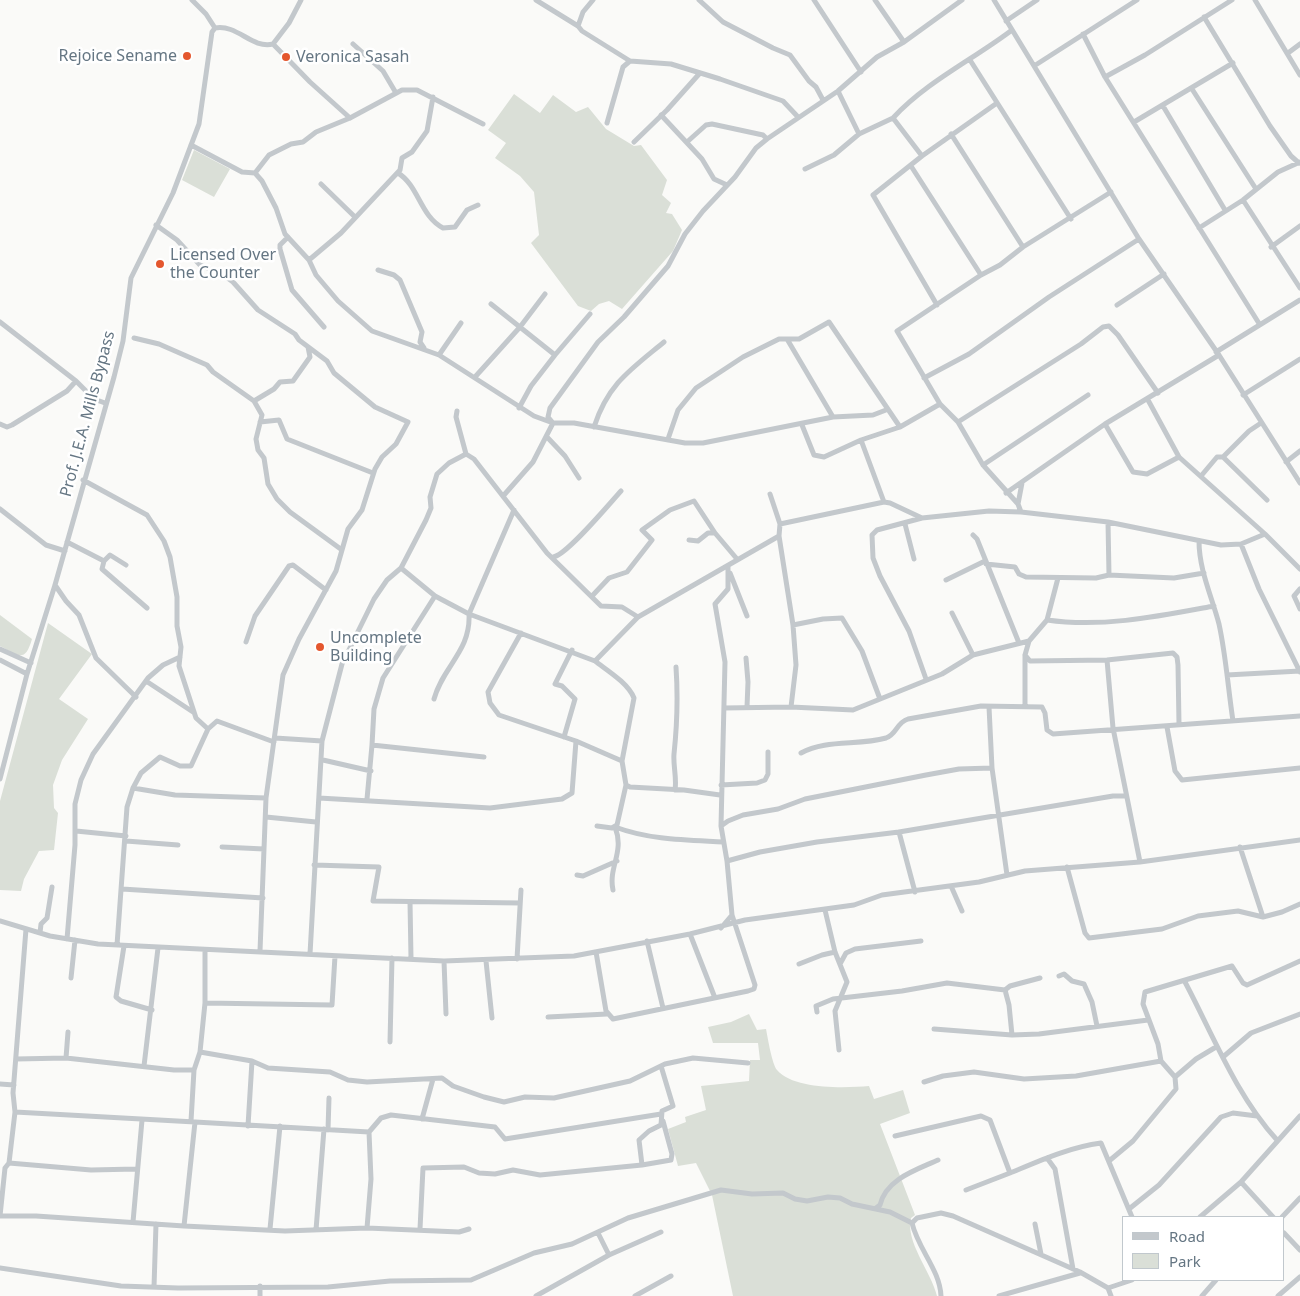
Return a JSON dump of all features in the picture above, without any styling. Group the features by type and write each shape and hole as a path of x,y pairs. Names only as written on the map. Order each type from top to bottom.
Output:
{"street":[{"path":"192,0 206,14 215,28 228,27 261,44 273,44 350,118"},
{"path":"273,44 289,23 302,0"},
{"path":"536,0 630,61 671,64 768,95 783,101 798,117"},
{"path":"578,26 583,12 593,0"},
{"path":"699,0 723,22 790,55 809,81 816,87 823,100"},
{"path":"814,0 861,72"},
{"path":"876,0 904,42"},
{"path":"553,423 548,418 550,408 592,350 651,287 668,266 686,234 756,148 838,91 877,57 904,42 962,0"},
{"path":"994,0 1139,239 1217,353 1300,482"},
{"path":"1006,20 1037,0"},
{"path":"1034,66 1137,0"},
{"path":"1104,77 1145,55 1232,0"},
{"path":"1255,0 1288,52 1300,75"},
{"path":"1199,228 1243,200 1278,172 1299,163 1270,126 1204,17"},
{"name":"Prof. J.E.A. Mills Bypass","path":"0,779 27,674 65,551 83,480 123,341 131,278 173,193 191,145 198,124 208,51 215,28"},
{"path":"806,169 834,154 859,134 893,118 902,108 932,85 1012,30"},
{"path":"1083,34 1104,77 1260,324"},
{"path":"353,44 383,71 396,93"},
{"path":"1288,52 1300,44"},
{"path":"970,60 1071,219"},
{"path":"607,123 623,67 630,61"},
{"path":"1134,122 1233,63"},
{"path":"634,142 700,73"},
{"path":"255,174 269,155 291,144 303,142 316,132 350,118 396,93 410,89 433,97 483,124"},
{"path":"1192,89 1256,189"},
{"path":"838,91 859,134"},
{"path":"309,260 341,233 398,173 402,158 412,152 427,131 433,97"},
{"path":"937,305 874,195 880,188 951,134 997,103"},
{"path":"1163,106 1225,210"},
{"path":"661,115 687,142 714,179 727,185"},
{"path":"893,118 922,156"},
{"path":"687,142 706,125 712,124 763,135 767,139"},
{"path":"951,134 1023,247"},
{"path":"191,145 242,172 255,174 265,186 288,238 309,260 316,275 338,301 372,331 440,355 468,376 476,378 519,408 553,423 574,423 685,443 703,443 802,425 833,417 873,415 886,410"},
{"path":"911,166 981,275"},
{"path":"398,173 412,188 426,211 443,228 455,227 467,210 478,205"},
{"path":"321,184 355,217"},
{"path":"1021,512 1018,504 1006,493 983,465 958,422 940,404 897,331 981,275 1000,265 1023,247 1071,219 1111,192"},
{"path":"1243,200 1271,247 1300,288"},
{"path":"156,226 177,240 200,265 222,274 233,282 258,310 296,334 308,347 319,354 334,372 375,407 408,422 396,444 382,457 373,473 362,510 348,529 336,571 289,660 280,698 266,798 260,950"},
{"path":"1271,247 1300,226"},
{"path":"288,238 280,245 280,249 290,286 324,328"},
{"path":"924,378 969,354 1049,297 1139,239"},
{"path":"378,270 394,275 400,280 422,332 420,342 424,348"},
{"path":"1118,305 1164,274"},
{"path":"476,378 520,327 545,294"},
{"path":"1006,493 1105,424 1148,400 1260,324 1300,300"},
{"path":"491,304 555,355"},
{"path":"519,408 531,386 590,314"},
{"path":"0,322 76,381 94,399 105,403"},
{"path":"668,439 678,410 696,388 743,357 779,339 799,339 829,322 886,410 900,427"},
{"path":"440,355 461,323"},
{"path":"958,422 1073,349 1103,327 1109,326 1118,335 1158,393"},
{"path":"134,338 159,344 207,365 213,372 254,401 262,415 256,439 258,450 264,458 268,484 277,499 290,512 342,550"},
{"path":"787,339 833,417"},
{"path":"594,427 602,405 612,389 664,342"},
{"path":"254,401 274,389 280,382 293,381 310,357 308,347"},
{"path":"1243,395 1300,359"},
{"path":"0,424 7,427 12,425 67,391 76,381"},
{"path":"983,465 1088,395"},
{"path":"1148,400 1178,457 1201,476 1300,569"},
{"path":"802,425 814,455 818,457 900,427 940,404"},
{"path":"457,411 456,417 466,454 474,459 542,547 553,557 566,574 593,595 601,606 622,606 638,617"},
{"path":"260,422 279,420 287,438 373,473"},
{"path":"504,496 534,462 553,423"},
{"path":"1201,476 1217,457 1222,457 1261,423"},
{"path":"1105,424 1133,472 1147,474 1178,457"},
{"path":"547,437 565,456 579,478"},
{"path":"861,440 884,502"},
{"path":"1286,462 1300,450"},
{"path":"310,954 316,822 323,760 322,741 342,664 356,632 387,580 401,568 431,508 430,497 437,474 449,463 466,454"},
{"path":"1222,457 1267,500"},
{"path":"83,480 139,509 156,527 170,557 173,572 177,597 176,626 181,647 182,676 198,722 208,729"},
{"path":"1018,504 1022,483"},
{"path":"553,557 562,553 621,491"},
{"path":"770,494 780,524 779,536 793,625 796,665 791,707"},
{"path":"593,595 609,578 627,572 636,562 652,540 642,530 670,510 694,501 737,559"},
{"path":"780,524 884,502 922,518"},
{"path":"0,509 46,545 65,551"},
{"path":"434,699 439,684 456,660 465,642 470,628 469,614 514,510"},
{"path":"926,680 909,631 873,558 874,533 922,518 989,511 1021,512 1108,522 1221,545 1241,544 1264,534"},
{"path":"1108,522 1109,575"},
{"path":"905,524 914,559"},
{"path":"690,540 698,541 708,533 716,533"},
{"path":"973,535 977,539 1019,644"},
{"path":"595,661 638,617 779,536"},
{"path":"1199,541 1204,573 1214,606 1227,675 1233,721"},
{"path":"67,542 104,561"},
{"path":"1227,675 1300,671 1259,589 1241,544"},
{"path":"126,565 110,555 104,561 102,569 147,608"},
{"path":"946,580 986,563 1015,566 1019,574 1026,577 1096,578 1109,575 1174,578 1204,573"},
{"path":"246,642 255,616 289,566 293,565 326,590"},
{"path":"728,566 735,590 747,616"},
{"path":"596,952 607,1014 613,1019 754,989 755,985 732,915 727,861 721,826 720,795 725,662 715,604 728,589 728,566"},
{"path":"401,568 435,596 469,614 572,650 595,661 626,686 634,698 622,761 626,785 619,822 615,827"},
{"path":"1026,706 1025,655 1029,641 1047,620 1058,578"},
{"path":"55,585 79,615 96,658 136,697"},
{"path":"1300,589 1294,596 1300,609"},
{"path":"367,799 371,771 374,709 383,678 435,596"},
{"path":"1047,620 1070,623 1150,618 1214,606"},
{"path":"952,613 973,655"},
{"path":"793,625 823,619 842,618 862,651 880,699"},
{"path":"521,633 488,692 490,702 499,715 564,736 622,761"},
{"path":"724,708 791,707 844,711 942,674 973,655 1029,641"},
{"path":"27,674 0,659 2,650 31,663"},
{"path":"564,736 575,699 562,686 555,684 572,650"},
{"path":"1025,655 1030,661 1107,660 1173,653 1178,666 1178,724"},
{"path":"67,939 76,831 75,804 87,768 94,754 146,681 163,665 180,657"},
{"path":"746,658 748,674 747,707"},
{"path":"1107,660 1114,728 1140,862"},
{"path":"675,790 674,754 678,696 676,668"},
{"path":"146,681 194,713"},
{"path":"801,753 812,747 867,743 883,739 893,734 901,721 915,717 989,707 1026,706 1044,709 1047,730 1050,734 1300,716"},
{"path":"989,707 992,768 1007,875"},
{"path":"117,945 127,808 133,788 141,773 160,757 180,766 191,766 208,729 220,720 275,740 322,741"},
{"path":"1167,727 1175,771 1182,780 1300,768"},
{"path":"319,798 367,799 490,808 536,804 566,798 572,793 576,741"},
{"path":"372,745 484,758"},
{"path":"721,785 757,783 765,780 768,774 768,752"},
{"path":"323,760 371,771"},
{"path":"721,826 743,815 778,809 805,799 959,769 992,768"},
{"path":"626,785 630,787 720,795"},
{"path":"133,788 175,795 266,798"},
{"path":"727,861 760,852 817,842 899,832 998,814 1113,796 1126,796"},
{"path":"266,817 316,822"},
{"path":"597,826 615,827 636,834 667,839 723,842"},
{"path":"613,890 612,876 620,842 615,827"},
{"path":"76,831 178,845"},
{"path":"899,832 916,892"},
{"path":"0,921 67,939 124,946 205,950 260,950 335,956 444,961 486,961 574,956 721,928 735,923 854,906 879,896 916,892 1007,875 1068,867 1140,862 1240,846 1300,840"},
{"path":"1240,846 1263,916"},
{"path":"222,847 264,849"},
{"path":"577,874 583,876 617,861"},
{"path":"314,865 379,867 373,901 520,903"},
{"path":"1068,867 1086,934 1089,938 1162,929 1198,916 1238,911 1263,916 1282,912 1300,904"},
{"path":"951,886 962,911"},
{"path":"40,933 41,924 47,918 52,887"},
{"path":"122,889 263,898"},
{"path":"517,959 521,890"},
{"path":"410,902 411,958"},
{"path":"825,910 835,952 847,982 836,1012 839,1050"},
{"path":"721,928 732,915"},
{"path":"26,929 14,1085 15,1112 9,1163 5,1168 0,1216 36,1216 184,1226 270,1229 367,1228 459,1232 468,1229"},
{"path":"690,934 715,998"},
{"path":"71,978 75,940"},
{"path":"646,941 663,1008"},
{"path":"840,964 846,953 855,949 921,941"},
{"path":"124,946 116,997 121,1001 152,1010"},
{"path":"144,1066 158,948"},
{"path":"184,1226 193,1121 194,1070 200,1052 205,1003 205,950"},
{"path":"799,964 835,952"},
{"path":"205,1003 324,1007 332,1005 335,956"},
{"path":"390,1042 392,958"},
{"path":"444,961 446,1014"},
{"path":"486,961 492,1018"},
{"path":"1109,1162 1133,1141 1176,1089 1175,1077 1161,1061 1158,1044 1143,1004 1145,992 1185,982 1232,966 1243,983 1248,985 1300,961"},
{"path":"1059,976 1066,975 1072,981 1084,984 1092,1002 1097,1026"},
{"path":"818,1012 816,1006 818,1003 833,998 840,999 947,983 1005,990 1010,986 1040,978"},
{"path":"1185,982 1210,1029 1216,1047 1257,1116 1277,1140"},
{"path":"1005,990 1009,1005 1012,1035"},
{"path":"548,1017 607,1014"},
{"path":"1223,1057 1251,1033 1300,1014"},
{"path":"934,1029 1012,1035 1039,1034 1148,1020"},
{"path":"66,1058 68,1032"},
{"path":"1175,1077 1196,1059 1216,1047"},
{"path":"200,1052 252,1061 268,1068 330,1072 348,1080 368,1082 442,1078 453,1086 504,1102 524,1097 554,1098 630,1080 661,1066 693,1058 748,1063"},
{"path":"16,1059 66,1058 194,1070"},
{"path":"248,1126 252,1061"},
{"path":"924,1082 943,1076 974,1072 1024,1079 1076,1076 1161,1061"},
{"path":"367,1228 371,1179 370,1132 380,1118 391,1115 495,1127 505,1139 661,1114 662,1111 673,1106 661,1066"},
{"path":"422,1119 433,1079"},
{"path":"0,1084 14,1085"},
{"path":"316,1230 330,1098"},
{"path":"15,1112 370,1132"},
{"path":"1129,1209 1159,1185 1221,1117 1233,1113 1257,1116"},
{"path":"420,1229 423,1168 464,1167 479,1173 495,1174 513,1170 540,1175 642,1165 671,1160 672,1154 661,1114"},
{"path":"895,1136 986,1116 990,1120 1010,1173"},
{"path":"1201,1216 1241,1182 1300,1116"},
{"path":"133,1222 136,1169 142,1120"},
{"path":"642,1165 639,1140 649,1131 661,1125 663,1121"},
{"path":"270,1229 280,1126"},
{"path":"966,1190 1047,1158 1089,1144 1101,1143 1132,1216"},
{"path":"1047,1158 1055,1169 1073,1269"},
{"path":"876,1208 880,1205 882,1196 894,1183 916,1169 938,1160"},
{"path":"9,1163 91,1170 136,1169"},
{"path":"1241,1182 1272,1216"},
{"path":"0,1268 43,1273 92,1283 154,1287 328,1287 390,1281 470,1280 489,1274 534,1252 572,1244 628,1218 720,1190 752,1194 783,1193 795,1199 807,1201 828,1197 840,1198 863,1207 876,1208 912,1223"},
{"path":"1283,1216 1300,1198"},
{"path":"912,1223 917,1218 926,1215 949,1215 1080,1272 1108,1288 1111,1296"},
{"path":"912,1223 916,1238 940,1286 941,1296"},
{"path":"154,1287 156,1224"},
{"path":"1035,1224 1041,1254"},
{"path":"536,1296 609,1255 661,1232"},
{"path":"598,1233 609,1255"},
{"path":"1285,1235 1300,1250"},
{"path":"999,1296 1080,1272"},
{"path":"634,1296 671,1276"},
{"path":"1278,1296 1300,1277"},
{"path":"1108,1288 1129,1281"},
{"path":"1202,1296 1215,1281"},
{"path":"260,1286 260,1296"},
{"path":"218,1288 218,1296"}],"green space":[{"path":"514,94 540,113 553,95 576,112 588,107 606,129 634,146 641,145 667,180 662,195 671,203 666,213 672,214 682,230 673,251 622,309 609,301 599,304 591,311 578,306 531,243 539,235 534,192 520,176 495,158 506,143 488,130"},
{"path":"194,150 230,169 214,197 182,180"},
{"path":"0,615 32,639 27,652 17,655 0,646"},
{"path":"48,623 92,654 59,699 88,719 62,760 53,785 54,808 58,813 54,850 39,851 24,879 21,891 0,890 0,801"},
{"path":"749,1014 757,1030 766,1029 775,1067 785,1077 821,1086 869,1086 874,1099 903,1090 910,1113 880,1124 915,1215 911,1218 910,1227 915,1247 937,1296 733,1296 712,1195 696,1163 678,1166 668,1129 686,1122 685,1117 706,1110 701,1086 749,1081 750,1060 760,1060 758,1043 713,1043 708,1027 731,1022"}],"place":[{"name":"Rejoice Sename","path":"187,56"},
{"name":"Veronica Sasah","path":"286,57"},
{"name":"Licensed Over the Counter","path":"160,264"},
{"name":"Uncomplete Building","path":"320,647"}]}
